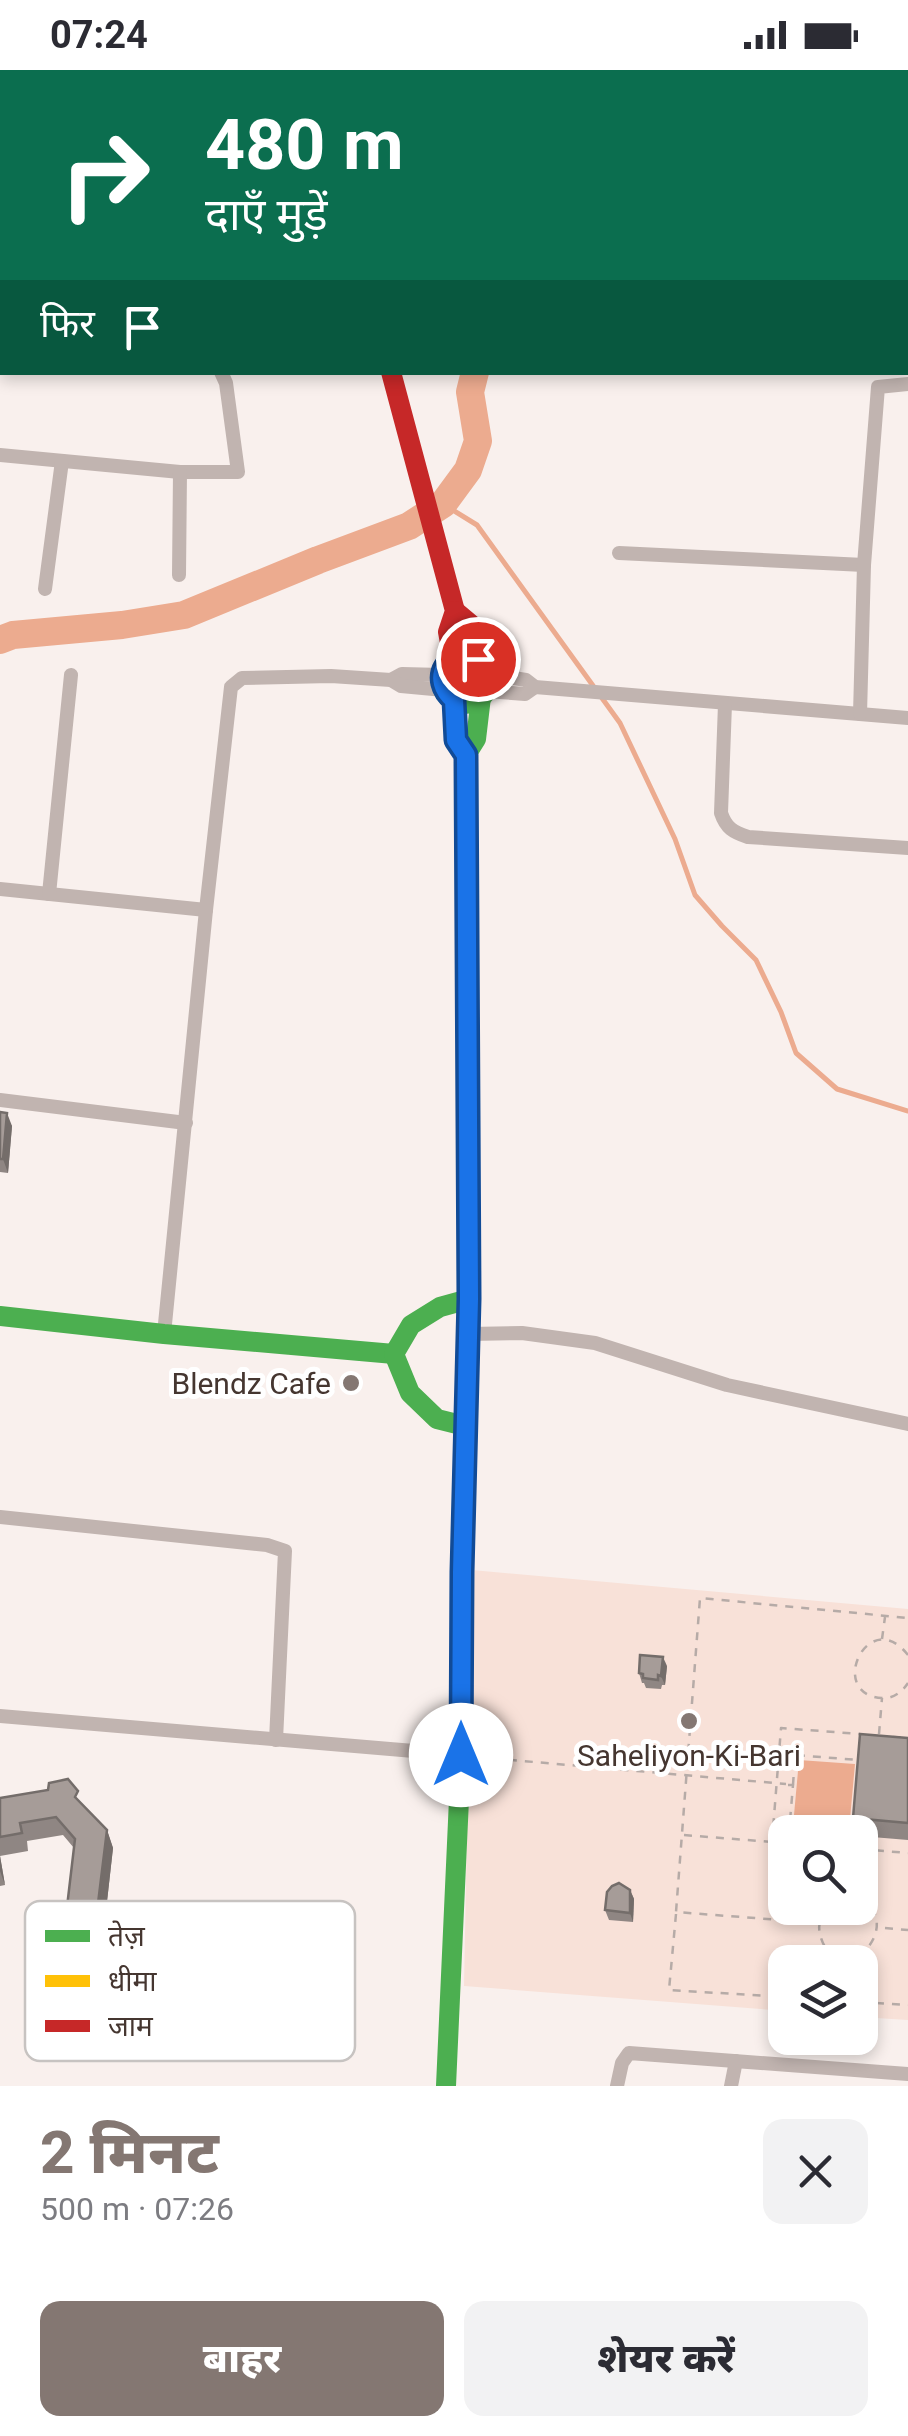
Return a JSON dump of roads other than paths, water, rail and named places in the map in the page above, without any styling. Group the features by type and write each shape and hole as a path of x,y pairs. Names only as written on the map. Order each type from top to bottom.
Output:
{"main road":[{"path":"392,378 455,612 448,632 448,681 456,740 466,755"},
{"path":"446,2086 461,1755 469,1334 466,755 476,739 484,680 474,627 455,612"},
{"path":"448,681 465,656 484,680"},
{"path":"448,681 468,703 484,680"},
{"path":"394,1354 411,1325 440,1307 469,1299"},
{"path":"0,1316 394,1354"},
{"path":"394,1354 410,1393 437,1419 465,1426"}],"street":[{"path":"0,455 180,472 238,472 222,375"},
{"path":"860,714 864,565 878,387 908,384"},
{"path":"46,588 62,462"},
{"path":"179,575 180,472"},
{"path":"619,552 864,565"},
{"path":"48,894 71,674"},
{"path":"164,1334 232,687 242,678 331,676 390,680 401,686 448,681"},
{"path":"484,680 524,694 535,687 908,718"},
{"path":"725,704 722,813 734,833 908,848"},
{"path":"0,889 206,910"},
{"path":"0,1100 186,1124"},
{"path":"469,1334 522,1333 594,1343 727,1385 908,1424"},
{"path":"0,1517 267,1545 285,1551 276,1740"},
{"path":"0,1716 461,1755"},
{"path":"617,2086 628,2053 908,2074"},
{"path":"730,2086 736,2061"}],"waterway":[{"path":"0,640 13,635 184,615 409,526 443,504 468,470 478,441 470,392 474,375"},
{"path":"443,504 477,525 620,723 675,839 695,895 756,960 796,1053 837,1089 908,1111"}],"place":[{"name":"Blendz Cafe","path":"351,1383"},
{"name":"Saheliyon-Ki-Bari","path":"689,1721"}]}
